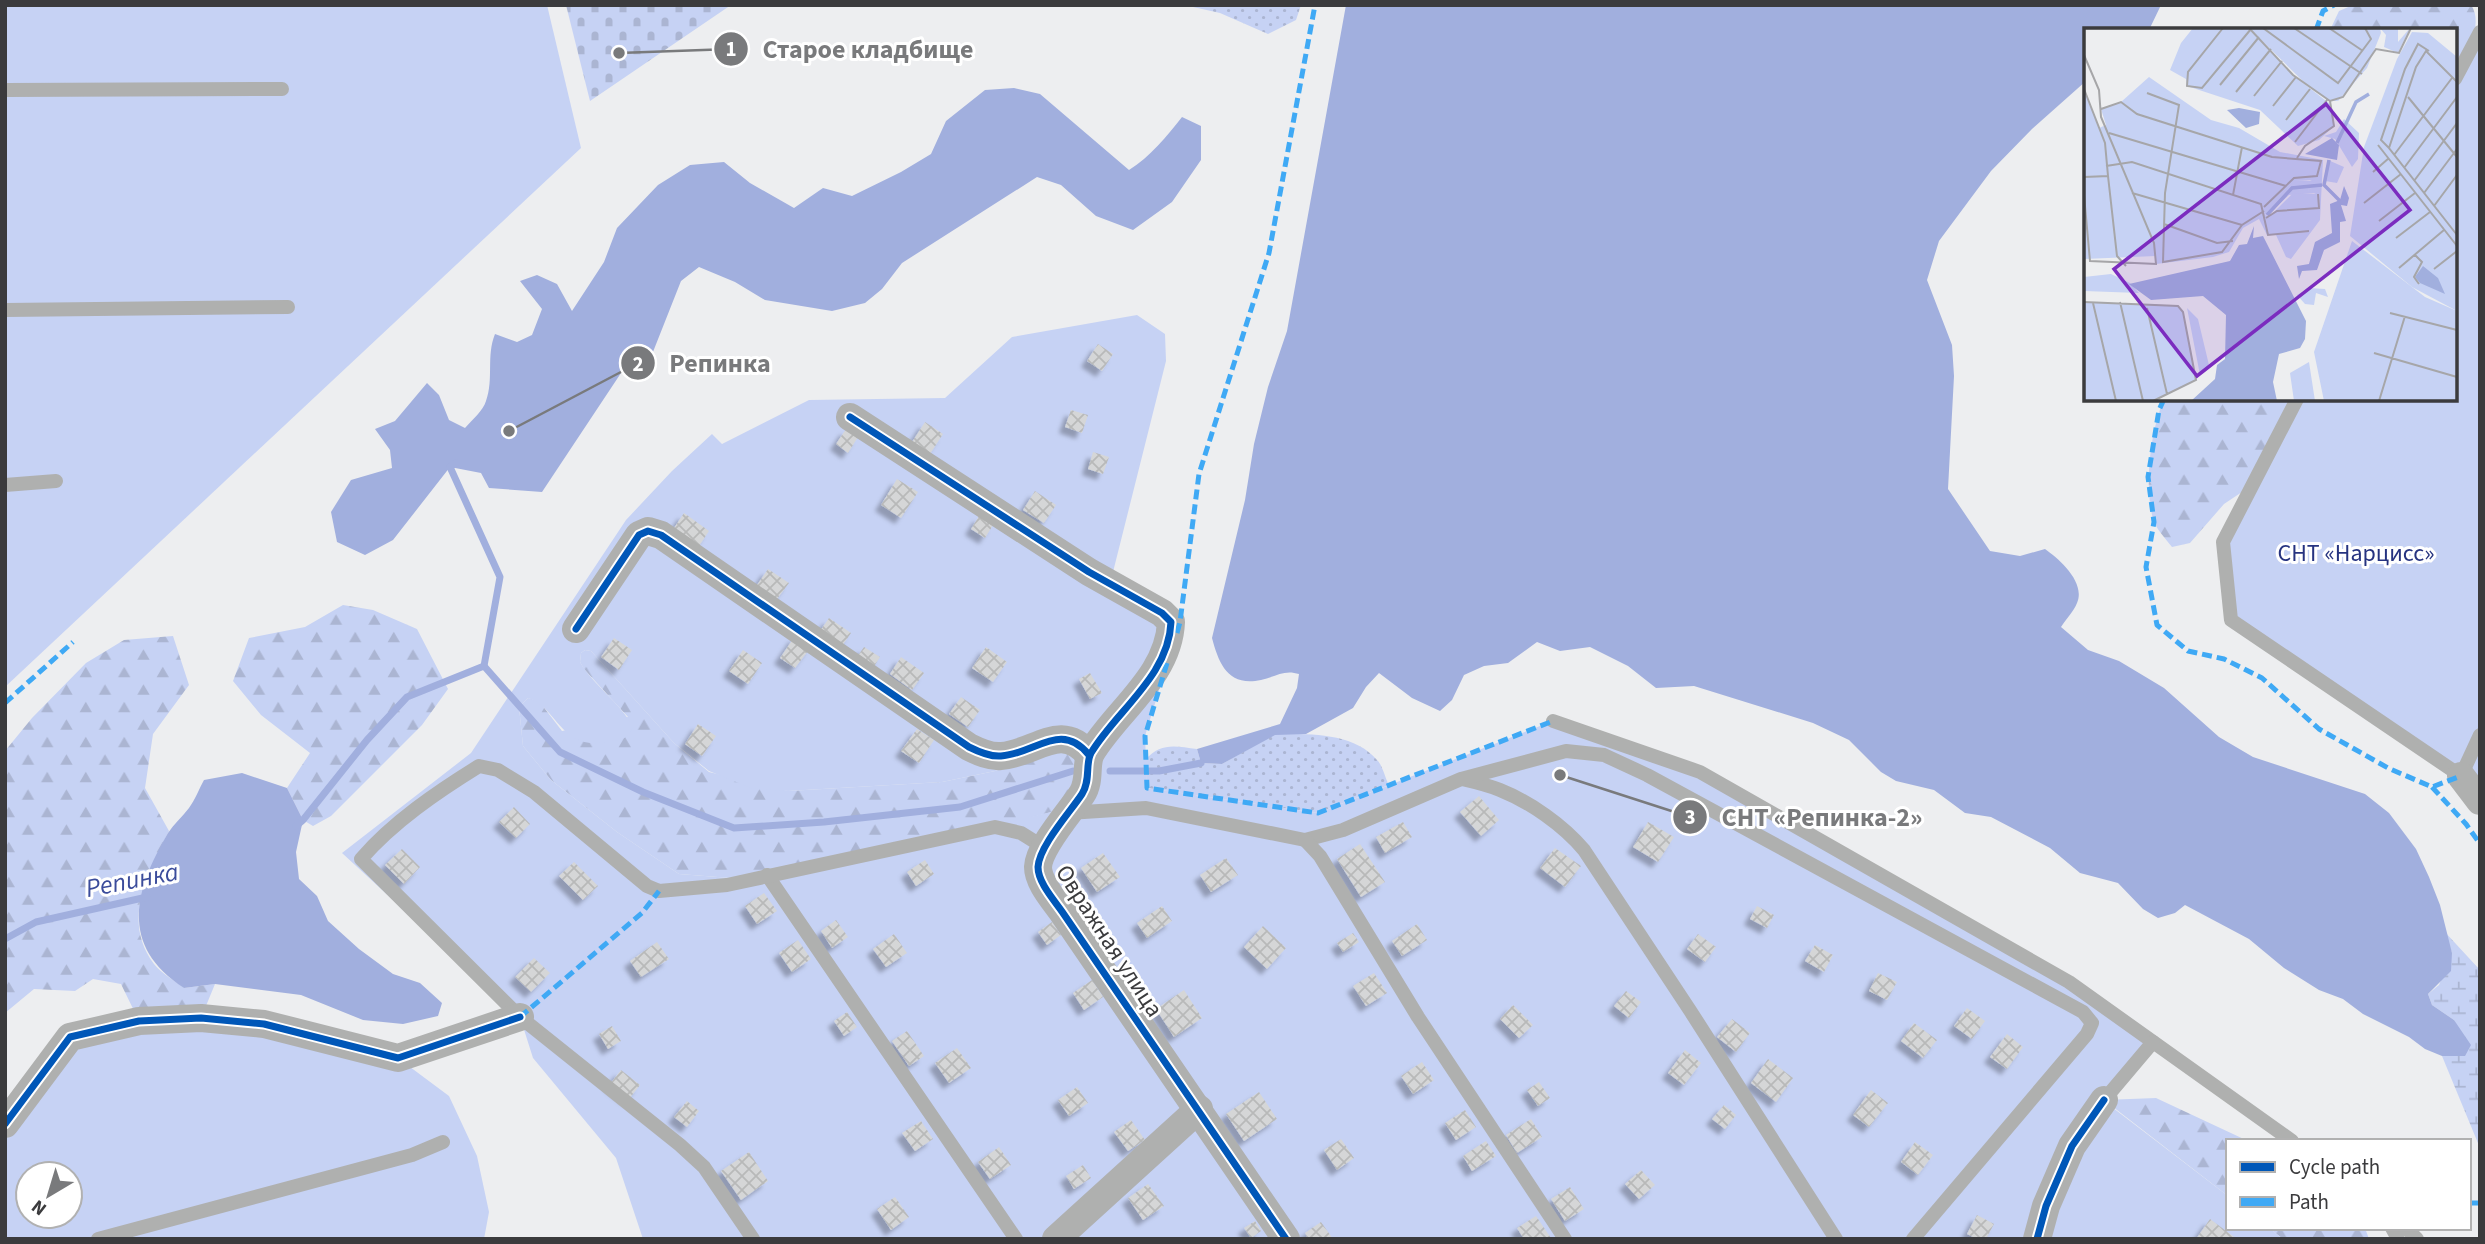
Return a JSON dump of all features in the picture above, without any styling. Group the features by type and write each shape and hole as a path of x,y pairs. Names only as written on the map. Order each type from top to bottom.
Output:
{"street":[{"path":"576,629 639,535 648,531 661,535 969,747 984,754 1001,756 1054,739 1069,740 1081,745 1089,755 1151,676 1171,629 1169,619 1088,572 850,417"},
{"name":"Овражная улица","path":"1089,755 1089,776 1084,792 1066,813 1045,848 1038,867 1043,883 1286,1239"},
{"path":"2461,776 2480,802"},
{"path":"5,1124 70,1037 139,1021 201,1018 264,1024 398,1058 520,1017"},
{"path":"2037,1239 2046,1206 2072,1146 2104,1100"},
{"path":"1056,1239 1199,1109"}],"lane":[{"path":"2457,75 2480,32"},
{"path":"5,90 282,89"},
{"path":"5,310 288,307"},
{"path":"2296,401 2223,542 2231,620 2461,776 2480,735"},
{"path":"5,485 57,481"},
{"path":"1553,721 1700,772 2069,982 2288,1139"},
{"path":"1066,813 1146,808 1305,840 1343,830 1461,779 1566,751 1604,755 1753,831 2083,1012 2092,1023 2087,1034 1913,1239"},
{"path":"753,1239 704,1167 520,1017 361,859 387,833 450,784 479,766 499,770 534,792 647,886 659,891 727,885 995,827 1021,833 1045,848"},
{"path":"1461,779 1500,790 1572,835 1691,1012 1836,1239"},
{"path":"1305,840 1320,856 1418,1017 1565,1239"},
{"path":"767,876 1016,1239"},
{"path":"2104,1100 2153,1042"},
{"path":"98,1239 412,1155 443,1142"}],"green space":[{"path":"5,5 547,5 581,148 5,687"},
{"path":"566,5 731,5 590,101"},
{"path":"1184,5 1301,5 1296,20 1268,34 1220,13"},
{"path":"2353,5 2471,5 2476,22 2468,53 2457,75 2457,28 2331,28 2339,11"},
{"name":"СНТ «Нарцисс»","path":"2480,32 2480,801 2461,776 2231,620 2223,542 2296,401 2457,401 2457,75"},
{"path":"1137,315 1165,334 1166,361 1111,580 1180,622 1145,736 1147,788 1318,813 1553,721 1700,772 2069,982 2153,1042 2104,1101 2226,1194 2226,1230 2272,1230 2283,1239 643,1239 616,1158 533,1058 520,1017 342,853 471,753 626,520 672,471 712,434 722,444 809,400 945,398 1012,337","holes":["585,650 591,651 674,743 709,771 751,788 788,791 942,782 995,771 1062,748 1075,753 1079,787 1059,810 944,838 832,854 744,879 679,874 617,832 551,780 523,746 519,707 528,698 537,702 563,729 579,740 601,743 625,737 633,727 628,718 580,662 581,653"]},
{"path":"2163,401 2296,401 2251,486 2224,504 2190,543 2172,547 2154,523 2150,505 2150,459"},
{"path":"343,605 373,610 417,629 448,689 422,725 331,816 313,826 303,820 287,788 310,753 261,715 233,681 249,638 305,627"},
{"path":"173,636 189,685 153,734 145,788 169,831 146,880 141,897 139,931 154,964 184,988 215,984 201,1018 139,1021 121,984 93,979 75,991 34,989 5,1013 5,751 32,718 86,663 124,640"},
{"path":"585,650 591,651 674,743 709,772 788,791 942,782 995,771 1062,748 1075,753 1082,770 1059,810 1003,825 744,879 679,874 617,832 551,780 523,746 519,707 528,698 539,701 562,731 628,717 584,669 580,662 581,653"},
{"path":"1275,734 1330,736 1356,744 1379,763 1389,785 1318,813 1147,788 1145,760 1157,750 1175,746 1197,749 1201,763 1222,764"},
{"path":"2444,931 2480,970 2480,1148 2442,1056 2465,1056 2454,1020 2432,1005 2428,994 2439,985 2452,953"},
{"path":"201,1018 398,1058 449,1096 477,1156 489,1212 484,1239 5,1239 5,1124 70,1037"},
{"path":"2156,1098 2244,1139 2226,1139 2226,1194 2104,1100"},
{"path":"2272,1230 2366,1230 2369,1239 2283,1239"}],"shaded area":[{"path":"1346,5 2161,5 2150,28 2084,28 2084,83 2032,129 1991,171 1939,241 1927,280 1952,345 1954,376 1948,489 1990,551 2020,556 2045,549 2064,565 2075,579 2079,595 2076,606 2061,627 2088,650 2119,661 2164,688 2219,737 2253,757 2365,794 2389,813 2416,849 2440,905 2452,953 2451,971 2428,994 2432,1005 2454,1020 2471,1045 2465,1056 2442,1056 2425,1049 2409,1037 2363,1014 2343,999 2319,990 2284,968 2249,939 2185,905 2175,913 2158,918 2143,909 2118,883 2080,873 2050,848 1991,817 1965,813 1934,790 1896,781 1881,772 1849,740 1813,723 1694,686 1656,688 1628,666 1590,647 1560,651 1537,642 1508,663 1484,666 1464,675 1452,700 1440,711 1412,698 1379,673 1353,708 1306,734 1275,735 1222,764 1201,763 1197,749 1280,724 1297,688 1299,674 1294,673 1250,681 1233,677 1222,665 1212,638 1245,500 1254,444 1268,387 1287,331"},
{"path":"1014,88 1040,94 1129,170 1151,153 1182,117 1201,126 1201,160 1172,202 1133,230 1096,216 1061,185 1037,177 902,263 882,289 865,303 832,311 765,300 735,282 699,267 681,281 649,362 621,373 542,492 489,488 481,473 450,467 393,540 365,555 337,542 331,512 351,480 392,468 390,450 375,429 395,421 427,383 439,395 449,420 465,428 485,405 495,334 517,342 532,335 542,309 520,281 537,275 557,284 572,311 604,262 617,228 658,185 690,165 724,162 750,183 794,208 823,188 852,196 931,154 946,121 985,90"},
{"path":"242,773 287,788 303,820 296,852 299,879 317,896 328,921 359,949 393,974 420,983 442,1003 438,1016 403,1024 363,1020 301,995 215,984 184,988 163,972 149,954 141,936 141,896 147,876 168,833 191,805 204,780"}],"building":[{"path":"1098,344 1113,354 1102,371 1087,361"},
{"path":"1071,410 1088,415 1082,433 1065,427"},
{"path":"925,422 943,434 930,454 912,442"},
{"path":"846,429 858,437 848,453 836,444"},
{"path":"1093,452 1109,457 1103,474 1088,469"},
{"path":"897,479 918,492 901,518 881,505"},
{"path":"1035,491 1056,505 1044,523 1023,510"},
{"path":"684,513 709,531 699,546 674,528"},
{"path":"979,516 993,525 985,538 971,529"},
{"path":"768,569 789,583 777,599 757,585"},
{"path":"829,618 851,633 842,646 820,631"},
{"path":"795,636 811,647 795,668 780,658"},
{"path":"614,638 632,650 619,670 601,657"},
{"path":"864,647 880,657 873,668 857,657"},
{"path":"986,647 1007,662 993,682 972,668"},
{"path":"743,650 762,663 748,684 729,671"},
{"path":"901,657 924,673 912,690 890,674"},
{"path":"1090,673 1102,693 1090,699 1079,679"},
{"path":"961,697 980,710 968,727 949,714"},
{"path":"698,724 716,736 702,756 685,744"},
{"path":"917,729 934,740 919,763 901,751"},
{"path":"1479,796 1499,820 1481,836 1460,812"},
{"path":"514,807 530,824 516,838 499,822"},
{"path":"1403,822 1412,837 1385,853 1376,837"},
{"path":"1648,822 1674,837 1658,862 1633,847"},
{"path":"1360,844 1385,882 1361,897 1337,859"},
{"path":"1555,848 1581,866 1565,887 1540,868"},
{"path":"402,849 420,867 404,884 385,865"},
{"path":"1103,853 1120,877 1097,892 1081,868"},
{"path":"1226,858 1238,875 1211,892 1200,875"},
{"path":"925,860 934,874 916,886 907,872"},
{"path":"574,862 598,886 583,900 559,876"},
{"path":"764,893 777,911 757,924 745,906"},
{"path":"1162,906 1172,921 1147,938 1137,923"},
{"path":"1757,906 1774,915 1767,928 1750,919"},
{"path":"836,920 848,937 832,948 821,931"},
{"path":"1052,922 1061,935 1047,945 1038,932"},
{"path":"1417,924 1427,940 1402,956 1392,941"},
{"path":"1263,926 1286,948 1267,969 1244,947"},
{"path":"1353,933 1359,942 1343,952 1337,943"},
{"path":"894,934 907,953 886,967 873,949"},
{"path":"1698,934 1716,947 1705,962 1687,949"},
{"path":"798,940 811,959 792,972 779,953"},
{"path":"657,942 669,959 641,977 630,961"},
{"path":"1815,945 1833,955 1824,972 1805,961"},
{"path":"534,958 550,973 531,992 515,977"},
{"path":"1374,973 1387,993 1366,1006 1353,986"},
{"path":"1878,973 1897,982 1887,1000 1869,991"},
{"path":"1092,980 1103,997 1084,1010 1073,993"},
{"path":"1184,990 1202,1018 1174,1037 1156,1009"},
{"path":"1626,991 1641,1002 1629,1018 1614,1006"},
{"path":"1513,1005 1533,1025 1519,1038 1500,1019"},
{"path":"1967,1008 1985,1021 1972,1039 1954,1026"},
{"path":"847,1012 857,1027 844,1036 834,1021"},
{"path":"1732,1019 1750,1033 1736,1052 1717,1037"},
{"path":"1914,1023 1937,1040 1923,1058 1901,1041"},
{"path":"612,1026 621,1041 608,1049 599,1034"},
{"path":"907,1031 924,1056 909,1066 892,1041"},
{"path":"2007,1034 2023,1047 2007,1069 1990,1057"},
{"path":"957,1048 971,1068 949,1083 935,1063"},
{"path":"1685,1050 1701,1063 1684,1085 1668,1073"},
{"path":"1768,1059 1793,1078 1776,1102 1751,1083"},
{"path":"1422,1062 1434,1080 1413,1094 1401,1076"},
{"path":"621,1070 640,1085 629,1099 610,1084"},
{"path":"1539,1082 1550,1098 1538,1106 1527,1090"},
{"path":"1077,1087 1088,1103 1069,1116 1058,1100"},
{"path":"1871,1090 1888,1103 1869,1127 1853,1115"},
{"path":"1259,1092 1277,1119 1244,1141 1226,1114"},
{"path":"687,1101 699,1111 687,1127 674,1117"},
{"path":"1724,1105 1736,1115 1725,1129 1712,1119"},
{"path":"1465,1110 1476,1127 1456,1140 1445,1123"},
{"path":"1531,1119 1542,1137 1517,1153 1506,1135"},
{"path":"1131,1120 1145,1140 1128,1151 1114,1132"},
{"path":"921,1121 933,1139 915,1151 902,1133"},
{"path":"1341,1139 1354,1158 1337,1170 1324,1150"},
{"path":"1486,1141 1496,1156 1472,1171 1463,1156"},
{"path":"1915,1142 1933,1155 1918,1175 1901,1162"},
{"path":"999,1147 1011,1165 990,1179 978,1162"},
{"path":"749,1152 768,1181 741,1200 721,1171"},
{"path":"1083,1165 1091,1178 1074,1189 1066,1176"},
{"path":"1641,1170 1655,1185 1639,1199 1625,1184"},
{"path":"1148,1184 1164,1206 1143,1220 1128,1198"},
{"path":"1570,1187 1584,1209 1565,1221 1551,1199"},
{"path":"895,1197 909,1217 891,1230 877,1209"},
{"path":"1977,1215 1994,1224 1986,1239 1977,1239 1967,1234"},
{"path":"1536,1216 1551,1238 1524,1239 1517,1228"},
{"path":"2210,1219 2237,1239 2196,1239"},
{"path":"1255,1221 1261,1231 1251,1238 1244,1228"},
{"path":"1321,1222 1333,1239 1308,1239 1305,1233"}],"waterway":[{"name":"Репинка","path":"296,826 367,740 407,697 484,666 500,577 450,467 456,463"},
{"path":"484,666 560,752 643,792 734,828 824,822 960,807 1073,771"},
{"path":"1110,771 1159,771 1201,763"},
{"name":"Репинка","path":"5,939 36,922 147,897"}],"marked path":[{"path":"1177,633 1199,474 1269,253 1315,5"},
{"path":"2317,28 2323,11 2334,5"},
{"path":"2163,401 2159,410 2148,477 2154,522 2146,567 2157,625 2188,651 2224,659 2262,678 2319,729 2388,768 2432,787 2461,776"},
{"path":"5,703 73,642"},
{"path":"1167,663 1145,736 1147,788 1318,813 1553,721"},
{"path":"2432,787 2466,824 2480,844"},
{"path":"520,1017 642,913 659,891"},
{"path":"2471,1203 2480,1203"}],"cycle path":[{"path":"850,417 1089,572 1162,613 1171,622 1168,641 1151,676 1091,753 1085,789 1044,849 1038,867 1039,873 1048,892 1286,1239"},
{"path":"576,629 639,535 648,531 661,535 969,747 989,755 1001,756 1058,739 1079,745 1089,755"},
{"path":"5,1124 70,1037 139,1021 201,1018 264,1024 398,1058 520,1017"},
{"path":"2037,1239 2046,1206 2072,1146 2104,1100"}],"place":[{"name":"Старое кладбище","path":"619,53"},
{"name":"Репинка","path":"509,431"},
{"name":"СНТ «Репинка-2»","path":"1560,775"}]}
